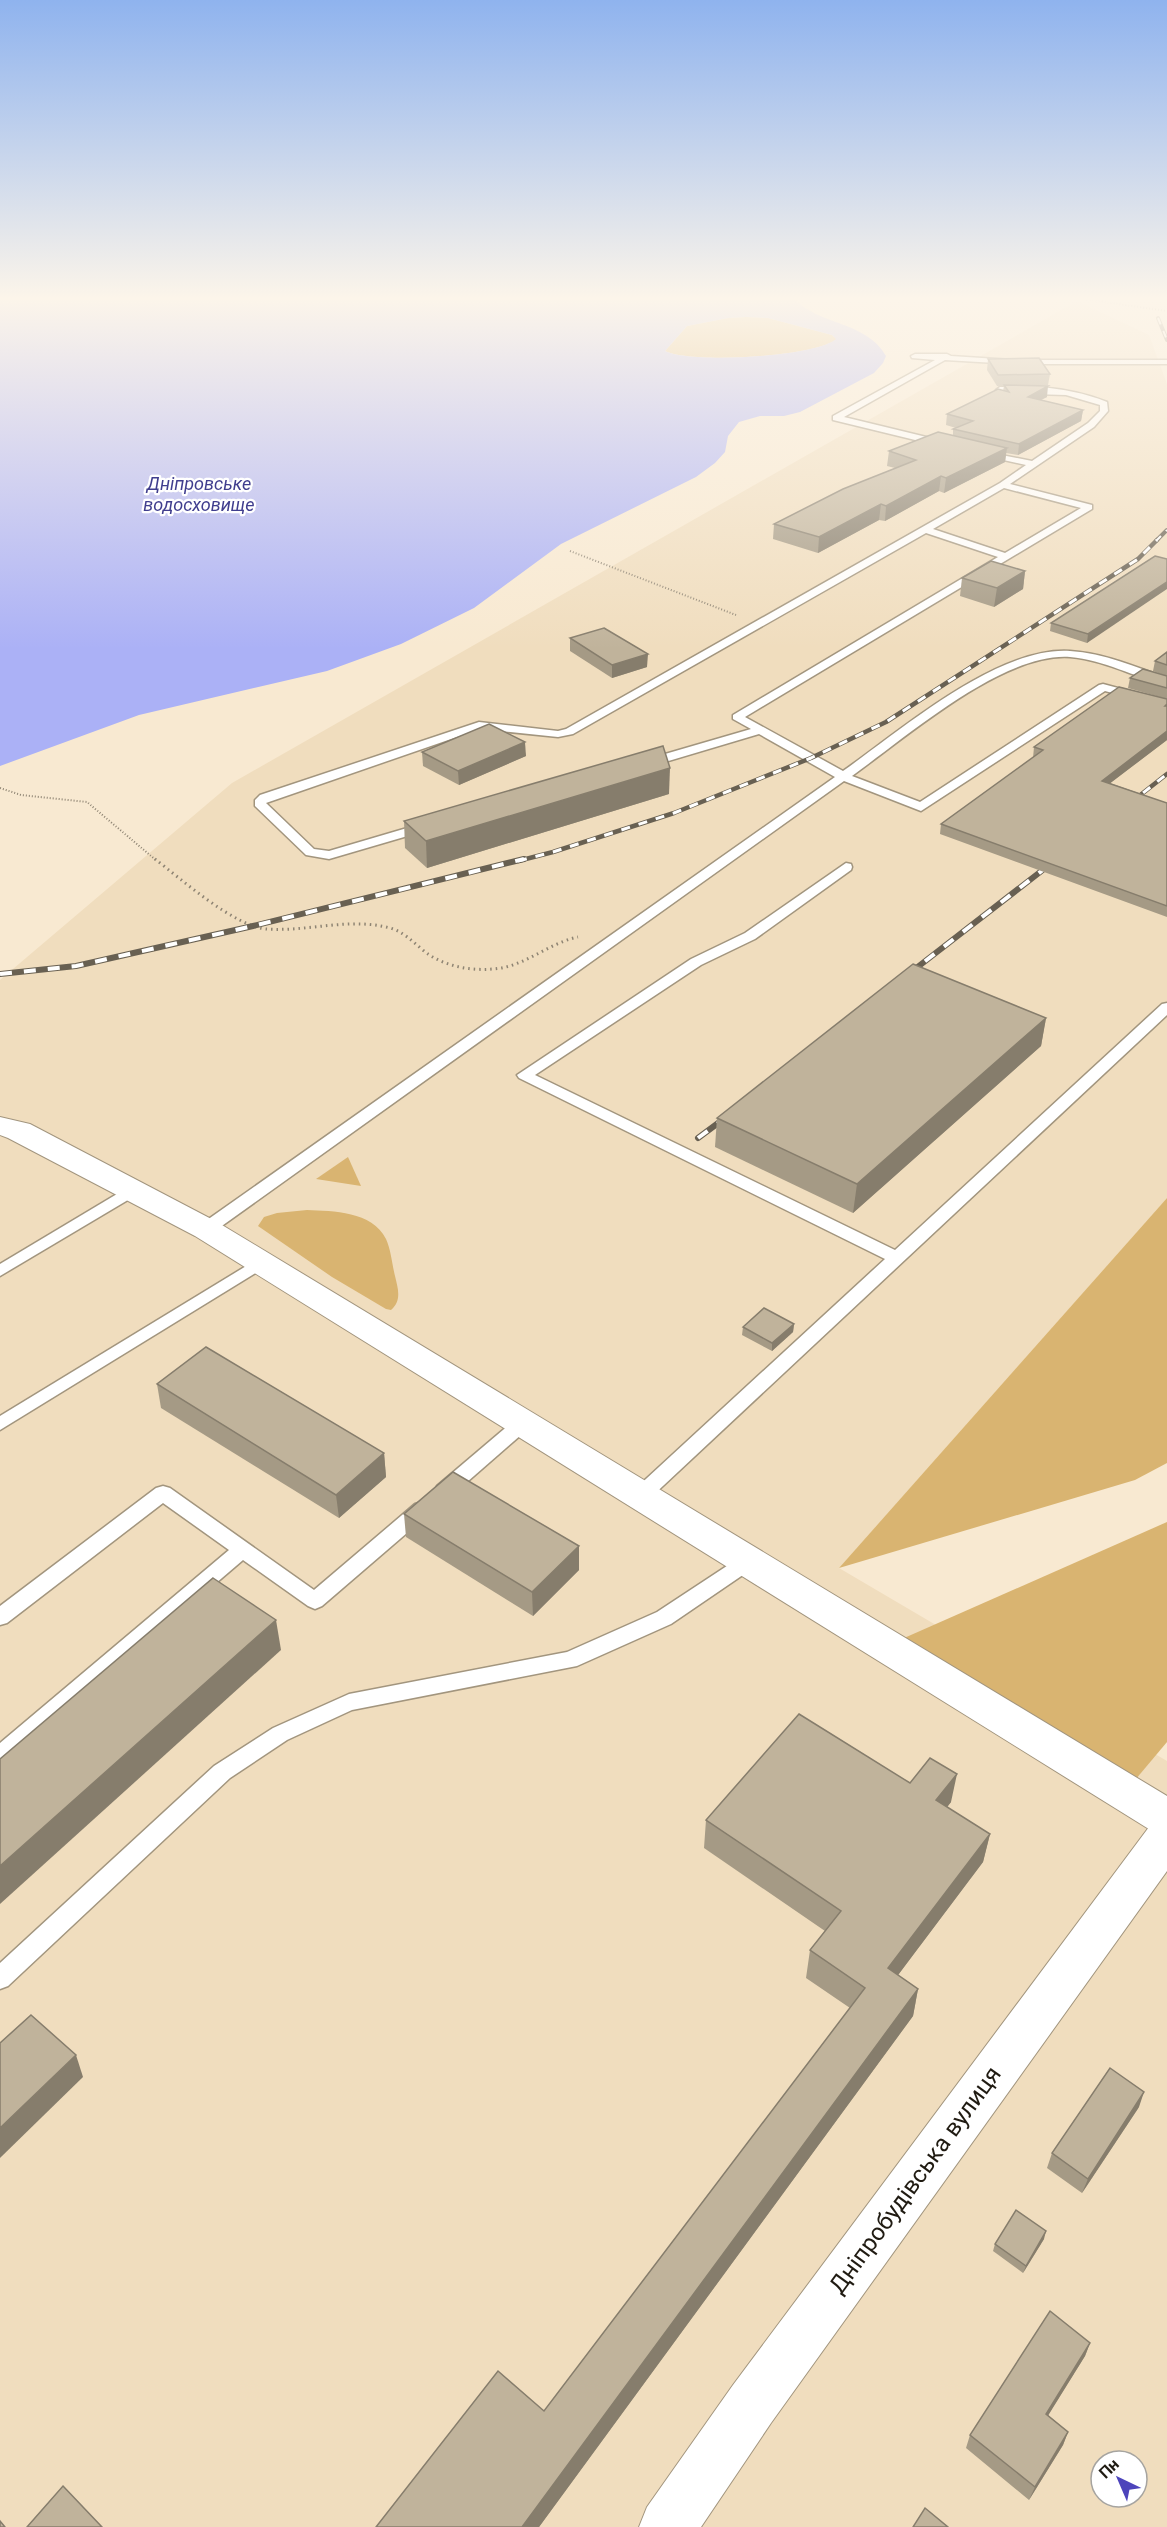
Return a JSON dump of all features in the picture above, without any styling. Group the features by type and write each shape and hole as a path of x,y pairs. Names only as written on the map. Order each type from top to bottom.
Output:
{"street":[{"path":"0,1126 19,1131 206,1229 1167,1818"},
{"name":"Дніпробудівська вулиця","path":"667,2527 752,2404 1167,1836"}],"lane":[{"path":"843,414 836,418 951,445"},
{"path":"431,825 329,855 310,852 259,803 264,798 479,725 558,734 569,732 1003,485 1091,425 1101,414"},
{"path":"975,451 1033,465"},
{"path":"1003,485 1089,507 737,717 844,777 921,807 1103,687 1167,705"},
{"path":"925,529 1006,557"},
{"path":"206,1229 969,687 1038,657 1065,654 1097,660 1167,682"},
{"path":"636,766 761,730"},
{"path":"846,867 750,936 696,962 524,1075 897,1258"},
{"path":"641,1495 1167,1007"},
{"path":"0,1271 132,1190"},
{"path":"0,1424 261,1262"},
{"path":"0,1617 163,1493 315,1601 523,1423"},
{"path":"0,1756 242,1549"},
{"path":"0,1978 222,1772 280,1734 349,1702 570,1660 664,1618 749,1562"}],"path":[{"path":"570,551 759,624"},
{"path":"0,788 26,797 71,798 87,802 221,909 253,926 285,929 329,923 365,924 392,928 406,935 437,961 464,969 501,969 516,965 568,938 589,935 614,940"}],"shaded area":[{"path":"879,414 1167,414 1167,1198 839,1568 1167,1761 1167,2527 0,2527 0,980 232,783"},
{"path":"348,1157 361,1186 316,1179"},
{"path":"1167,1198 1167,1463 1135,1480 839,1568"},
{"path":"307,1210 351,1214 362,1218 380,1230 389,1248 398,1290 397,1302 391,1310 332,1277 258,1226 264,1217 277,1213"},
{"path":"1167,1522 1167,1742 1125,1792 886,1646"}],"water":[{"name":"Дніпровське водосховище","path":"0,414 792,414 760,416 739,422 728,436 725,452 715,463 696,477 561,544 474,608 401,644 327,671 139,715 0,766"}],"building":[{"path":"947,414 1076,414 1019,444 953,429 973,421"},
{"path":"938,432 1007,448 946,478 941,476 886,506 881,504 819,537 774,524 843,489 916,460 889,451"},
{"path":"1155,556 1167,559 1167,582 1088,634 1051,623"},
{"path":"991,561 1025,571 997,588 962,578"},
{"path":"604,628 648,654 612,665 570,638"},
{"path":"1167,652 1167,665 1155,661"},
{"path":"1143,669 1167,676 1167,688 1130,678"},
{"path":"1119,687 1167,699 1165,706 1167,706 1167,731 1102,781 1167,803 1167,906 941,824 1043,750 1034,747"},
{"path":"489,724 525,742 458,771 422,752"},
{"path":"663,746 670,768 426,841 404,821"},
{"path":"913,964 1046,1018 857,1184 717,1118"},
{"path":"764,1308 794,1324 772,1343 743,1327"},
{"path":"206,1347 384,1453 336,1495 157,1384"},
{"path":"453,1472 579,1546 532,1592 404,1514"},
{"path":"213,1578 276,1620 0,1866 0,1759"},
{"path":"799,1714 910,1783 930,1758 957,1774 936,1800 990,1834 888,1968 918,1989 522,2527 376,2527 498,2371 544,2411 865,1988 810,1950 841,1911 706,1820"},
{"path":"31,2015 76,2055 0,2128 0,2043"},
{"path":"1110,2068 1144,2092 1088,2179 1052,2153"},
{"path":"1016,2210 1046,2231 1026,2266 995,2244"},
{"path":"1050,2311 1090,2343 1046,2414 1068,2432 1035,2487 970,2435"},
{"path":"63,2486 102,2527 27,2527"},
{"path":"925,2508 948,2527 913,2527"}],"railway":[{"path":"518,861 674,813 811,758 886,722 1138,559 1167,530"},
{"path":"1129,804 1167,774"},
{"path":"0,974 76,966 253,926 524,859"},
{"path":"906,976 1053,862"},
{"path":"698,1138 729,1115"}]}
